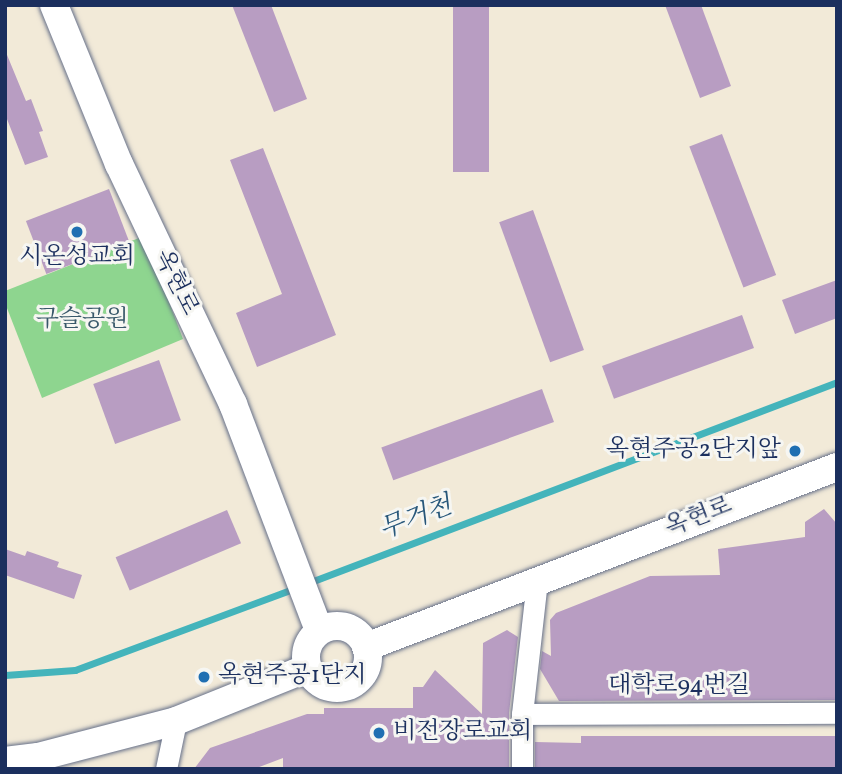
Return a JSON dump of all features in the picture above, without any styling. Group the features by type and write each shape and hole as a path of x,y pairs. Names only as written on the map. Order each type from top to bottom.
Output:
{"main road":[{"name":"옥현로","path":"54,5 119,164 233,404 316,620"},
{"name":"옥현로","path":"366,647 837,467"},
{"path":"316,620 346,627 362,638 366,647 366,668 352,684 331,688 321,684 308,668 307,648 316,620"},
{"path":"5,761 51,754 176,721 308,668"}],"street":[{"path":"522,769 522,714 537,580"},
{"name":"대학로94번길","path":"522,714 837,713"},
{"path":"166,769 176,721"}],"green space":[{"name":"구슬공원","path":"144,236 183,339 42,398 5,303 5,291"}],"building":[{"path":"232,5 271,5 307,99 274,112"},
{"path":"453,5 489,5 489,172 453,172"},
{"path":"665,5 701,5 731,86 700,98"},
{"path":"5,50 26,101 31,99 43,131 39,132 48,157 25,165 5,114"},
{"path":"722,134 776,275 743,288 689,147"},
{"path":"263,148 336,335 257,367 236,313 282,294 230,160"},
{"name":"시온성교회","path":"109,189 129,242 46,274 26,221"},
{"path":"533,210 584,350 550,362 499,222"},
{"path":"837,280 837,318 795,334 782,300"},
{"path":"742,315 754,348 614,399 602,366"},
{"path":"159,360 181,420 115,444 93,384"},
{"path":"542,389 554,422 393,480 381,447"},
{"path":"824,509 837,524 837,700 559,701 540,669 542,651 551,656 550,620 556,613 650,576 720,575 718,549 805,537 805,522"},
{"path":"227,510 241,543 130,590 116,557"},
{"path":"5,549 25,556 27,551 59,562 57,567 82,575 74,599 5,575"},
{"path":"507,630 518,637 509,713 509,769 283,769 283,758 254,769 194,769 210,748 307,714 324,714 324,708 413,708 413,687 423,687 435,670 482,714 483,643"},
{"path":"581,736 837,736 837,769 535,769 535,742 581,743"}],"waterway":[{"name":"무거천","path":"308,583 837,382"},
{"name":"무거천","path":"5,675 75,670 296,588"}],"place":[{"name":"시온성교회","path":"77,232"},
{"name":"옥현주공2단지앞","path":"795,451"},
{"name":"옥현주공1단지","path":"204,677"},
{"name":"비전장로교회","path":"379,733"}]}
